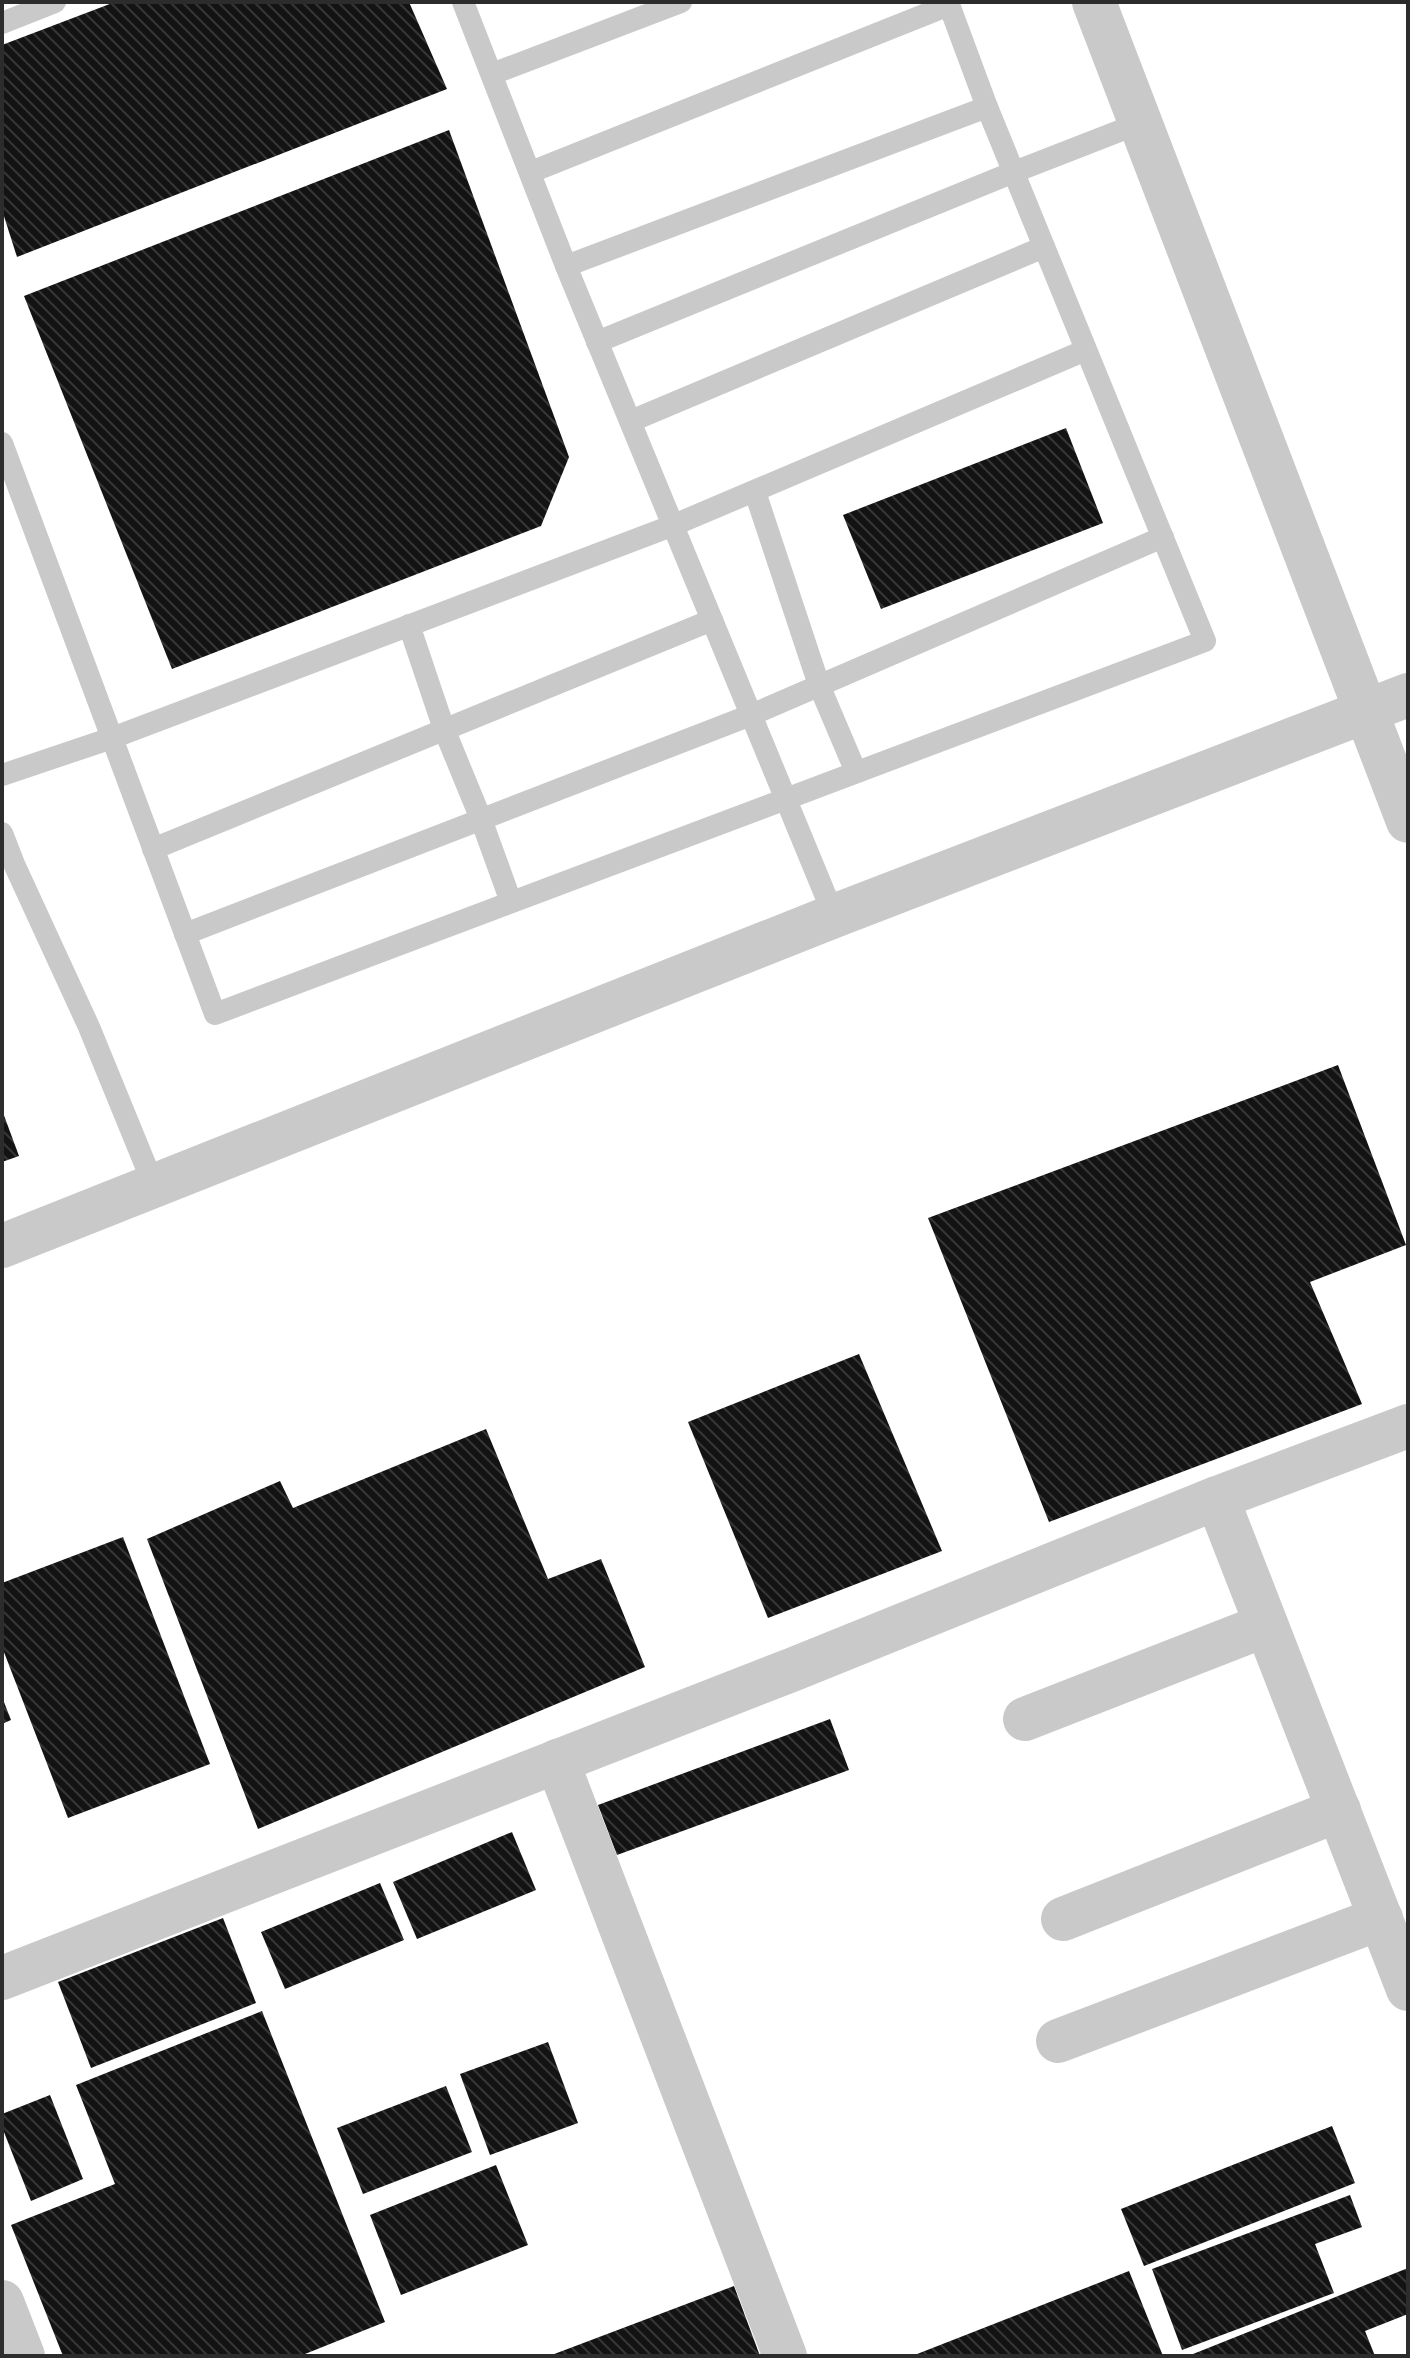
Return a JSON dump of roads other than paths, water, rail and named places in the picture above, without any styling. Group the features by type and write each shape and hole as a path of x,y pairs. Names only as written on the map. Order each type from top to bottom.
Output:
{"street":[{"path":"1094,2 1408,821"},
{"path":"2,1246 834,916 1408,695"},
{"path":"2,1978 808,1664 1217,1498 1408,1426"},
{"path":"1217,1498 1408,1989"},
{"path":"1025,1719 1266,1625"},
{"path":"557,1761 785,2356"},
{"path":"1063,1919 1339,1810"},
{"path":"1058,2041 1381,1918"},
{"path":"2,2302 23,2356"}],"lane":[{"path":"2,23 55,2"},
{"path":"463,2 566,266 834,916"},
{"path":"492,74 681,2"},
{"path":"2,443 215,1014 1205,641 987,107 948,3 531,172"},
{"path":"566,266 987,107"},
{"path":"597,342 1140,123"},
{"path":"631,421 1044,247"},
{"path":"2,775 112,738 674,525 1086,350"},
{"path":"755,492 819,685 856,772"},
{"path":"185,934 751,715 1163,537"},
{"path":"153,849 712,620"},
{"path":"409,625 444,729 511,902"},
{"path":"2,833 89,1027 154,1186"}]}
